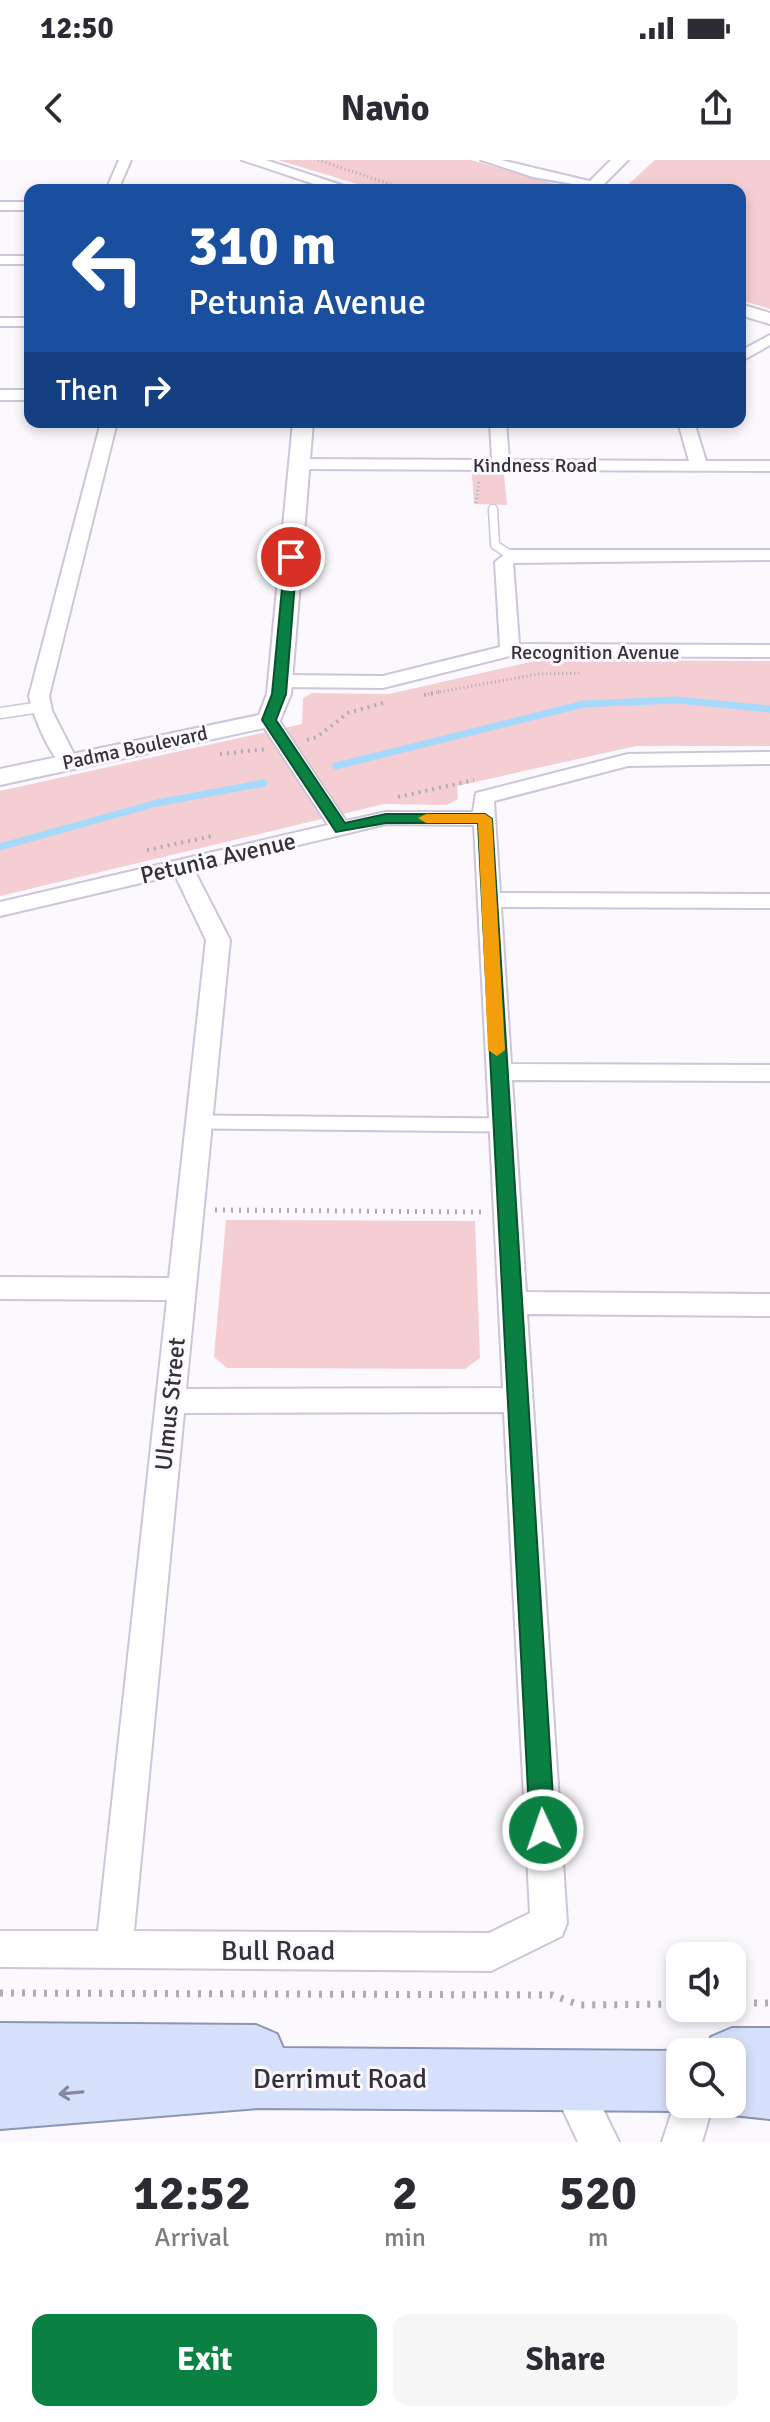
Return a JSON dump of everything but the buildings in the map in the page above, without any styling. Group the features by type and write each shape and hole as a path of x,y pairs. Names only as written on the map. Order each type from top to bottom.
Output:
{"main road":[{"name":"Derrimut Road","path":"0,2053 562,2068 666,2079"},
{"name":"Derrimut Road","path":"0,2099 258,2078 562,2068 666,2058"},
{"path":"746,2058 770,2058"},
{"path":"746,2086 770,2089"}],"street":[{"path":"115,184 125,160"},
{"path":"250,160 328,184"},
{"path":"487,160 580,184"},
{"path":"596,184 620,160"},
{"path":"0,206 24,206"},
{"path":"0,260 24,260"},
{"path":"746,311 770,319"},
{"path":"0,322 24,322"},
{"path":"746,353 770,339"},
{"path":"0,395 24,395"},
{"path":"68,762 41,707 41,688 107,428"},
{"path":"302,428 280,681 269,720 341,829"},
{"path":"498,428 501,465"},
{"path":"688,428 699,466"},
{"name":"Kindness Road","path":"299,464 770,466"},
{"path":"510,650 504,562 510,555 770,555"},
{"name":"Recognition Avenue","path":"280,681 383,682 510,650 770,651"},
{"name":"Padma Boulevard","path":"0,777 269,720"},
{"path":"170,1401 515,1400 513,1303 483,797 628,760 770,758"},
{"name":"Petunia Avenue","path":"0,909 386,818 485,819"},
{"name":"Ulmus Street","path":"114,1950 218,940 182,867"},
{"path":"488,900 770,901"},
{"path":"498,1072 770,1073"},
{"path":"0,1288 182,1289"},
{"path":"513,1303 770,1305"},
{"name":"Bull Road","path":"0,1949 491,1952 549,1923 515,1400"},
{"path":"562,2068 599,2142"},
{"path":"682,2142 689,2118"}],"lane":[{"path":"493,509 495,545 510,555"},
{"path":"0,713 41,707"},
{"path":"199,1122 501,1125"}],"path":[{"path":"318,160 390,184"},
{"path":"411,697 539,674 593,672"},
{"path":"211,754 242,753 317,737 348,713 395,700"},
{"path":"190,1210 507,1212"},
{"path":"0,1993 552,1995 580,2005 666,2004"},
{"path":"746,2003 770,2003"}],"shaded area":[{"path":"278,160 471,160 555,184 357,184"},
{"path":"655,160 770,160 770,309 746,302 746,184 629,184"},
{"path":"472,474 504,474 507,505 474,504"},
{"path":"539,660 770,661 770,746 636,746 457,786 458,799 447,805 384,804 0,896 0,791 302,724 303,698 312,693 389,694"},
{"path":"226,1220 475,1221 480,1358 465,1369 227,1368 214,1357"}],"waterway":[{"path":"336,766 584,704 677,700 770,709"},
{"path":"0,847 157,803 264,783"}],"slow traffic":[{"path":"426,818 485,819 497,1050"}],"route":[{"path":"291,557 279,694 269,720 341,829 386,818 485,819 513,1303 515,1400 543,1830"}]}
